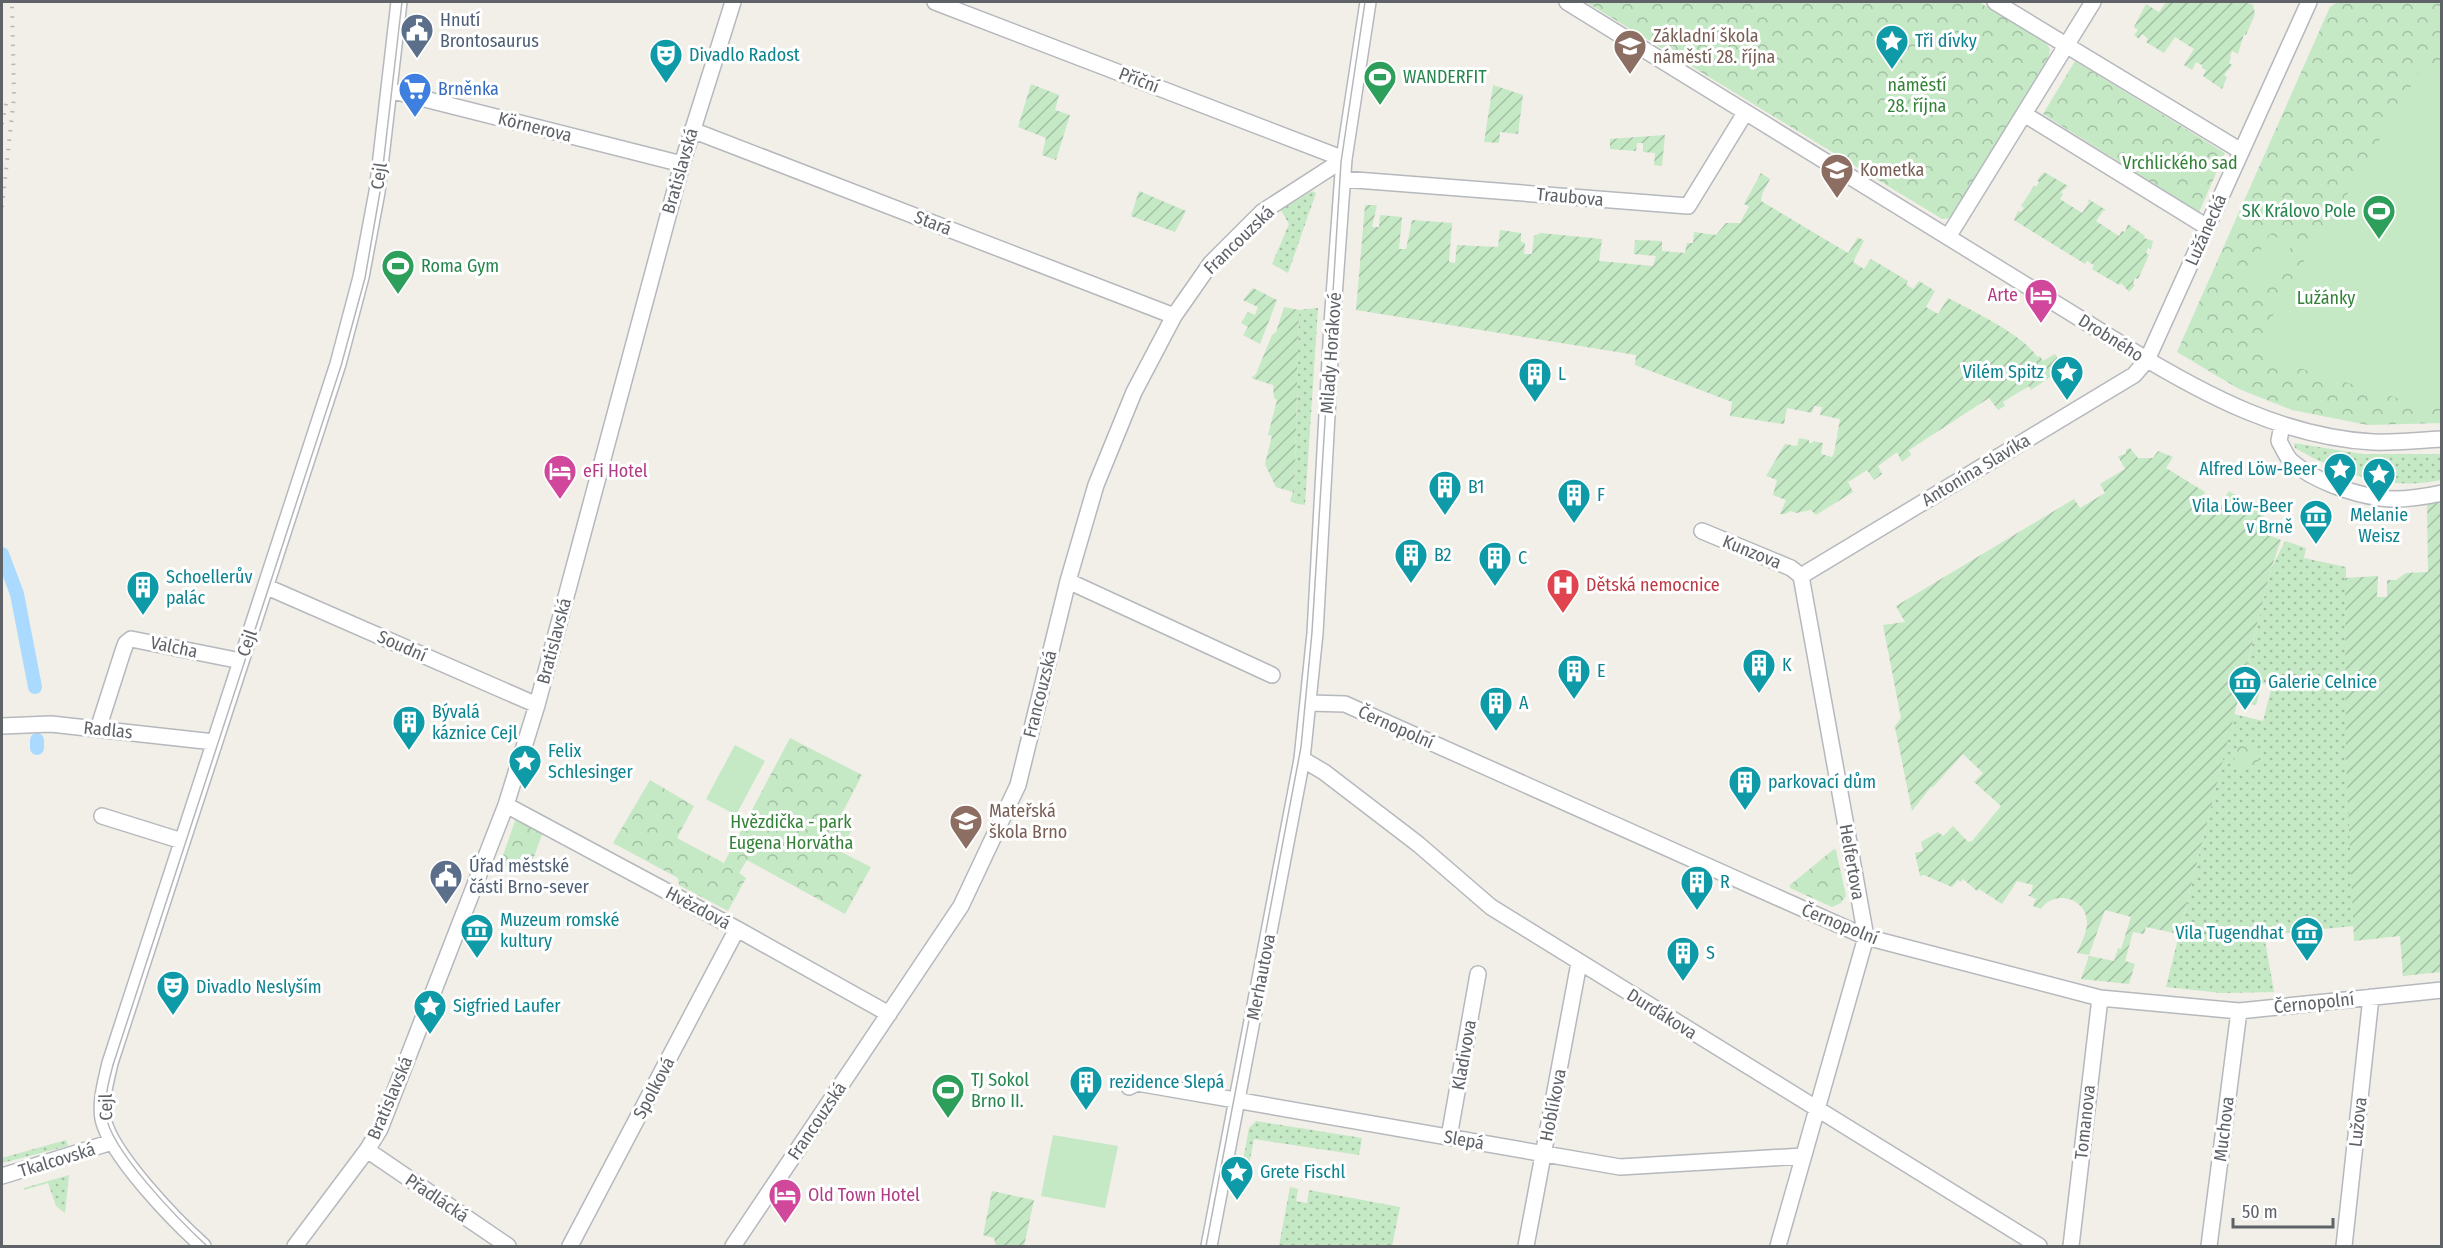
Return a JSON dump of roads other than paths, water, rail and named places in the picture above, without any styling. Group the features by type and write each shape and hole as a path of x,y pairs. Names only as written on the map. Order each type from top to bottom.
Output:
{"street":[{"name":"Cejl","path":"203,1246 167,1211 112,1142 103,1116 103,1094 110,1063 338,364 361,277 377,192 399,2"},
{"name":"Bratislavská","path":"295,1246 367,1150 380,1129 506,805 537,705 682,164 733,2"},
{"name":"Příční","path":"935,2 1344,159"},
{"name":"Milady Horákové","path":"1309,704 1344,159 1368,2"},
{"path":"1568,2 1948,237 2093,2"},
{"path":"1995,2 2241,151"},
{"name":"Lužánecká","path":"2147,360 2309,2"},
{"name":"Körnerova","path":"389,90 682,164"},
{"name":"Traubova","path":"1343,179 1688,206 1745,113"},
{"path":"2024,114 2207,227"},
{"name":"Stará","path":"692,130 1174,316"},
{"name":"Francouzská","path":"733,1246 961,906 1018,785 1068,581 1096,485 1134,392 1174,316 1211,262 1262,212 1344,159"},
{"name":"Drobného","path":"1948,237 2147,360 2208,394 2282,425 2328,437 2374,442 2442,439"},
{"name":"Antonína Slavíka","path":"1801,576 2134,375 2147,360"},
{"path":"2282,425 2279,441 2290,460 2316,477 2345,489 2382,498 2442,494"},
{"name":"Kunzova","path":"1702,531 1791,568 1801,576"},
{"name":"Helfertova","path":"1778,1246 1866,937 1801,576"},
{"path":"1068,581 1272,675"},
{"name":"Soudní","path":"267,587 537,705"},
{"name":"Valcha","path":"98,729 126,643 131,639 241,661"},
{"name":"Merhautova","path":"1209,1246 1302,759 1309,704"},
{"name":"Černopolní","path":"1309,704 1345,705 1866,937 2100,998 2238,1011 2442,990"},
{"name":"Radlas","path":"2,726 51,724 214,742"},
{"name":"Durďákova","path":"1302,759 1324,772 1418,844 1491,907 2039,1246"},
{"name":"Hvězdová","path":"506,805 737,929 889,1014"},
{"path":"102,816 182,841"},
{"name":"Spolková","path":"570,1246 737,929"},
{"name":"Hoblíkova","path":"1526,1246 1580,963"},
{"name":"Kladivova","path":"1449,1137 1478,974"},
{"name":"Lužova","path":"2344,1246 2372,997"},
{"name":"Tomanova","path":"2072,1246 2100,998"},
{"name":"Muchova","path":"2209,1246 2238,1011"},
{"name":"Slepá","path":"1129,1087 1137,1083 1620,1167 1803,1156"},
{"name":"Tkalcovská","path":"2,1176 112,1142"},
{"name":"Přadlácká","path":"367,1150 508,1246"}],"waterway":[{"path":"2,554 17,594 35,687"},
{"path":"37,740 37,748"}],"tram line":[{"path":"207,1246 148,1185 120,1147 110,1130 106,1115 107,1090 113,1065 341,366 365,278 380,192 402,2"},
{"path":"1206,1246 1301,747 1312,632 1341,162 1365,2"}],"railway":[{"path":"2,207 14,97 12,2"},
{"path":"2,124 7,99"}],"place":[{"name":"Hnutí Brontosaurus","path":"417,59"},
{"name":"Tři dívky","path":"1892,70"},
{"name":"Základní škola náměstí 28. října","path":"1630,75"},
{"name":"Divadlo Radost","path":"666,84"},
{"name":"WANDERFIT","path":"1380,106"},
{"name":"Brněnka","path":"415,118"},
{"name":"Kometka","path":"1837,199"},
{"name":"SK Královo Pole","path":"2379,240"},
{"name":"Roma Gym","path":"398,295"},
{"name":"Arte","path":"2041,324"},
{"name":"Vilém Spitz","path":"2067,401"},
{"name":"L","path":"1535,403"},
{"name":"Alfred Löw-Beer","path":"2340,498"},
{"name":"eFi Hotel","path":"560,500"},
{"name":"Melanie Weisz","path":"2379,503"},
{"name":"B1","path":"1445,516"},
{"name":"F","path":"1574,524"},
{"name":"Vila Löw-Beer v Brně","path":"2316,545"},
{"name":"B2","path":"1411,584"},
{"name":"C","path":"1495,587"},
{"name":"Dětská nemocnice","path":"1563,614"},
{"name":"Schoellerův palác","path":"143,616"},
{"name":"K","path":"1759,694"},
{"name":"E","path":"1574,700"},
{"name":"Galerie Celnice","path":"2245,711"},
{"name":"A","path":"1496,732"},
{"name":"Bývalá káznice Cejl","path":"409,751"},
{"name":"Felix Schlesinger","path":"525,790"},
{"name":"parkovací dům","path":"1745,811"},
{"name":"Mateřská škola Brno","path":"966,850"},
{"name":"Úřad městské části Brno-sever","path":"446,905"},
{"name":"R","path":"1697,911"},
{"name":"Muzeum romské kultury","path":"477,959"},
{"name":"Vila Tugendhat","path":"2307,962"},
{"name":"S","path":"1683,982"},
{"name":"Divadlo Neslyším","path":"173,1016"},
{"name":"Sigfried Laufer","path":"430,1035"},
{"name":"rezidence Slepá","path":"1086,1111"},
{"name":"TJ Sokol Brno II.","path":"948,1119"},
{"name":"Grete Fischl","path":"1237,1201"},
{"name":"Old Town Hotel","path":"785,1224"}],"park label":[{"name":"náměstí 28. října","path":"1917,95"},
{"name":"Vrchlického sad","path":"2180,163"},
{"name":"Lužánky","path":"2326,298"},
{"name":"Hvězdička - park Eugena Horvátha","path":"791,832"}]}
